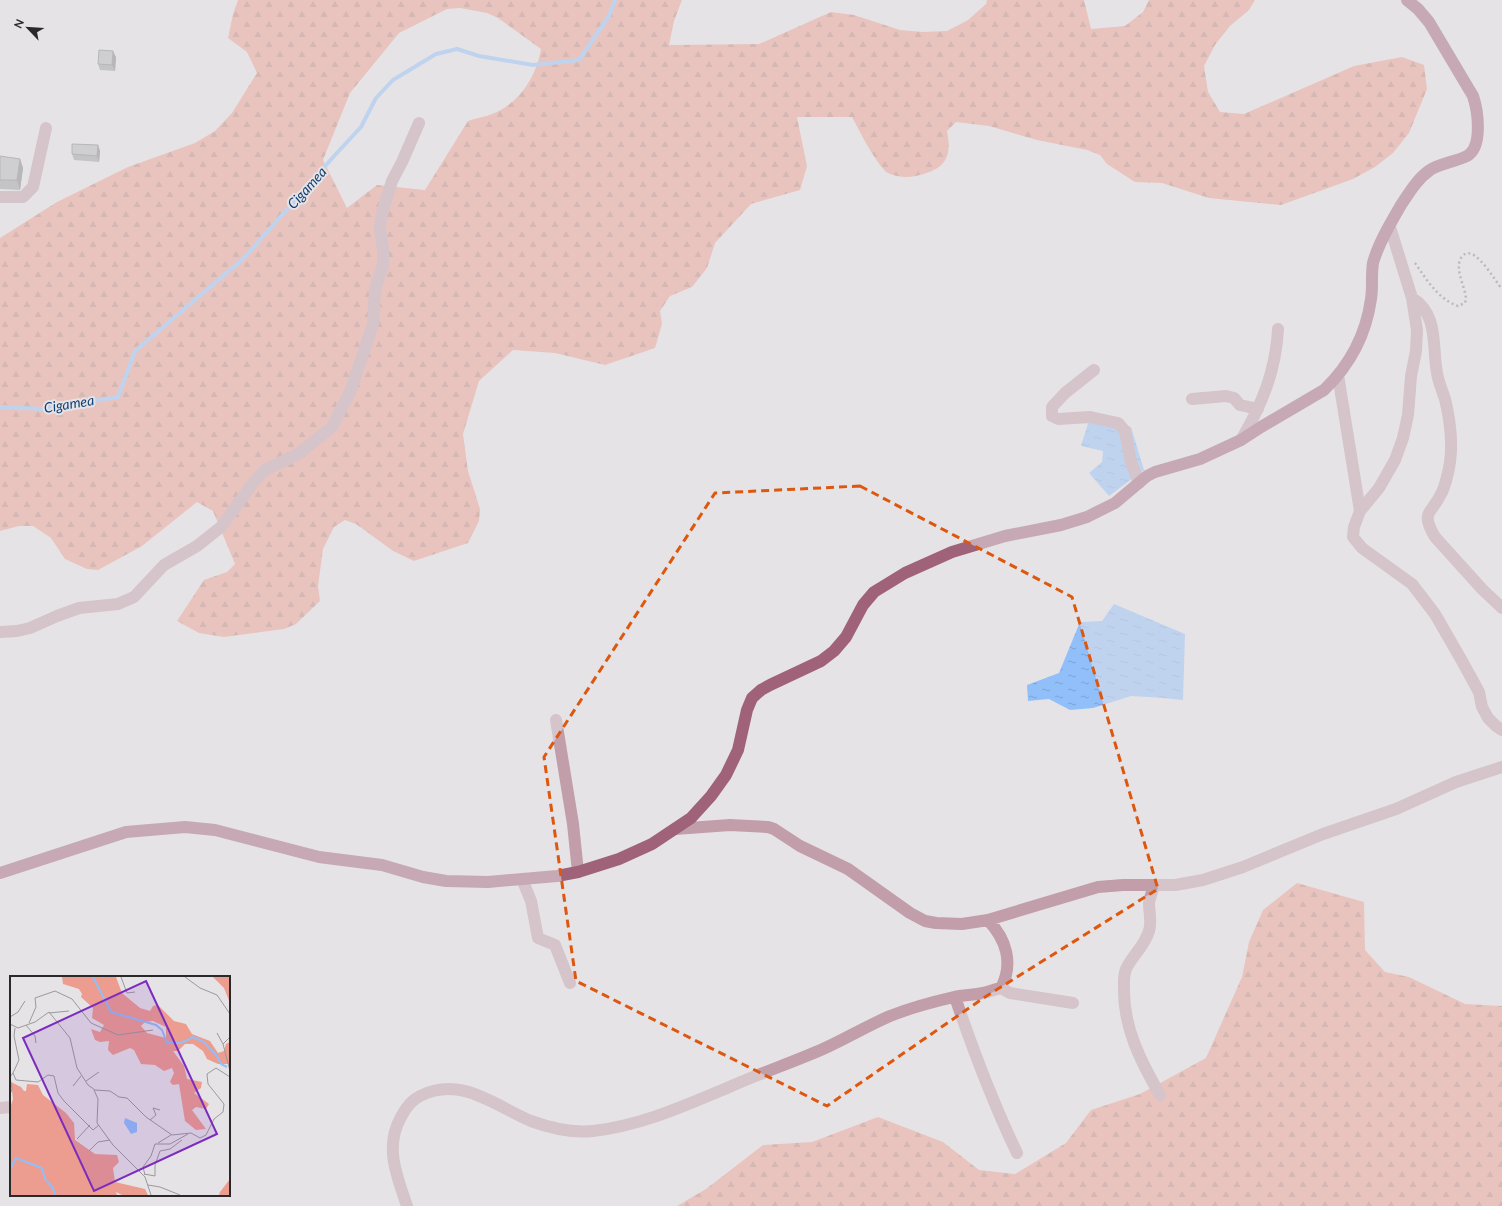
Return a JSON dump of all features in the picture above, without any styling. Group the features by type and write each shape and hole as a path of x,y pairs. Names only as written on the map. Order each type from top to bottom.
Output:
{"main road":[{"path":"0,873 126,832 186,827 215,830 319,857 382,865 423,877 446,881 488,882 558,876 604,865 652,844 691,818 711,796 726,775 738,750 747,710 752,698 770,685 821,661 834,651 846,637 863,605 874,592 905,573 952,552 1005,536 1065,524 1087,517 1115,503 1147,476 1163,469 1200,459 1241,440 1260,427 1324,390 1338,375 1353,355 1363,330 1371,298 1374,262 1401,207 1422,177 1441,164 1468,155 1472,151 1478,132 1477,106 1473,96 1429,22 1418,9 1407,0"}],"street":[{"path":"0,632 17,631 30,628 79,608 118,604 134,597 164,565 196,546 221,527 253,483 265,470 298,454 332,427 350,392 373,324 375,289 383,265 383,248 380,229 382,213 392,181 419,123"},
{"path":"0,196 23,197 33,187 46,128"},
{"path":"1390,227 1412,298 1417,330 1416,351 1409,387 1409,403 1406,424 1395,460 1379,488 1360,511 1352,537 1362,548 1412,584 1435,614 1462,661 1479,692 1482,707 1488,718 1502,730"},
{"path":"1412,298 1422,306 1432,326 1435,338 1437,373 1450,426 1450,463 1442,494 1428,512 1427,520 1435,537 1482,589 1502,608"},
{"path":"1241,440 1258,409 1268,386 1277,347 1278,328"},
{"path":"1094,370 1064,393 1052,407 1052,416 1058,419 1090,417 1118,423 1126,431 1130,458 1139,483"},
{"path":"1338,375 1360,511"},
{"path":"1192,399 1226,396 1234,398 1240,404 1258,409"},
{"path":"556,720 573,824 578,872"},
{"path":"675,829 719,825 768,827 774,829 800,846 848,869 910,913 925,921 962,924 988,920 1098,887 1123,885 1154,886 1189,883 1218,875 1323,834 1396,809 1456,782 1502,768"},
{"path":"522,879 531,901 538,938 555,946 570,984"},
{"path":"1154,886 1149,904 1150,928 1142,947 1126,968 1124,992 1128,1020 1134,1042 1144,1066 1160,1095"},
{"path":"988,920 996,928 1006,946 1005,980 1001,988"},
{"path":"407,1206 394,1170 392,1146 396,1125 411,1103 419,1096 428,1093 449,1089 466,1091 486,1098 531,1121 550,1127 591,1132 620,1127 691,1104 759,1074 811,1054 889,1017 955,997 982,993 1001,988 1010,993 1073,1003"},
{"path":"955,997 981,1071 1001,1120 1017,1153"},
{"path":"0,1108 10,1107"}],"path":[{"path":"1410,257 1436,290 1445,299 1458,306 1465,303 1466,299 1459,266 1460,258 1464,255 1467,254 1477,257 1502,289"}],"highlighted area":[{"path":"860,486 1072,597 1158,889 985,997 827,1106 576,981 544,757 715,493"}],"green space":[{"path":"238,0 682,0 674,21 669,45 759,44 831,12 854,15 900,30 923,32 947,31 968,20 986,4 987,0 1084,0 1091,29 1125,26 1143,12 1149,0 1255,0 1249,10 1230,26 1215,45 1204,66 1208,92 1220,112 1244,114 1354,66 1402,57 1424,65 1427,89 1409,133 1393,153 1375,167 1353,179 1281,205 1209,198 1162,183 1135,182 1107,164 1100,155 1087,150 1037,140 989,126 956,122 947,131 947,156 939,167 933,171 916,176 897,176 889,174 880,165 852,117 797,117 807,166 800,190 751,204 715,243 707,268 692,287 670,296 660,311 662,324 655,348 605,365 555,353 513,350 479,381 463,434 468,471 480,509 479,521 468,543 414,561 393,551 356,524 345,520 334,527 323,549 318,586 320,601 296,624 284,629 224,637 199,633 177,621 204,580 227,572 235,564 213,511 197,502 142,546 98,570 87,569 65,559 51,538 33,526 19,526 0,531 0,238 57,202 128,167 195,143 215,131 232,113 257,73 247,52 228,38 233,14","holes":["460,8 487,13 498,18 541,49 539,59 531,79 525,88 511,103 502,109 489,115 468,121 425,190 377,185 347,208 323,160 350,93 399,33 447,9"]},
{"path":"1297,883 1364,902 1365,950 1385,972 1409,977 1465,1004 1502,1006 1502,1206 677,1206 706,1189 763,1145 812,1142 878,1117 943,1142 979,1170 1015,1174 1066,1143 1091,1110 1140,1094 1206,1058 1242,977 1249,942 1263,910"}],"water":[{"path":"1090,417 1131,427 1144,470 1109,496 1089,473 1102,462 1103,451 1081,446"},
{"path":"1114,604 1185,634 1183,700 1131,696 1093,708 1070,710 1049,699 1028,701 1027,685 1059,673 1080,622 1102,621"}],"building":[{"path":"99,50 113,51 112,65 98,64"},
{"path":"72,144 98,145 97,156 72,154"},
{"path":"0,156 20,159 17,180 0,180"}],"waterway":[{"name":"Cigamea","path":"0,407 43,409 118,397 135,351 244,258 361,127 376,98 393,80 436,54 457,49 479,56 533,65 579,60 609,16 615,0"}]}
